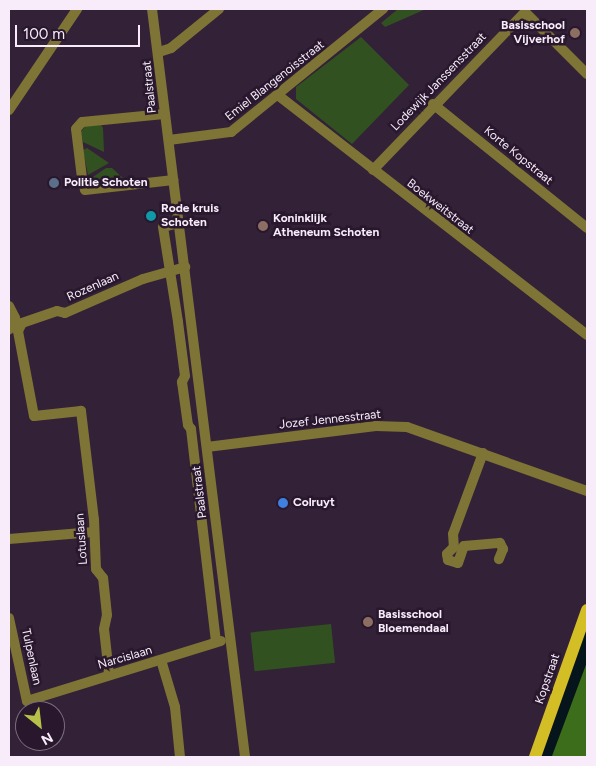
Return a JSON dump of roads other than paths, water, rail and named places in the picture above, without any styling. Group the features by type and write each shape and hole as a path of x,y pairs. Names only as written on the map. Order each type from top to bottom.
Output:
{"main road":[{"name":"Kopstraat","path":"535,757 587,610"}],"street":[{"path":"9,110 77,9"},
{"name":"Paalstraat","path":"152,9 159,52 164,114 169,140 245,757"},
{"path":"159,52 171,48 219,9"},
{"name":"Emiel Blangenoisstraat","path":"169,140 231,132 279,96 383,9"},
{"name":"Lodewijk Janssensstraat","path":"373,170 433,104 525,12 587,74"},
{"name":"Boekweitstraat","path":"279,96 587,335"},
{"name":"Korte Kopstraat","path":"433,104 587,228"},
{"path":"164,114 82,122 76,129 82,178 85,190 173,180"},
{"name":"Paalstraat","path":"178,223 164,227 185,376 182,382 188,425 191,429 216,642"},
{"name":"Rozenlaan","path":"13,332 22,323 57,311 66,313 102,299 106,293 185,268"},
{"path":"9,306 15,318 13,332"},
{"name":"Lotuslaan","path":"13,332 31,397 34,416 81,411 94,532 96,569 103,578 107,615 104,629 109,674"},
{"name":"Jozef Jennesstraat","path":"207,447 376,426 407,427 587,491"},
{"path":"483,453 453,534 459,547 500,544 503,549 499,559"},
{"path":"9,539 94,532"},
{"name":"Tulpenlaan","path":"9,618 27,701"},
{"name":"Narcislaan","path":"27,701 109,674 229,639"},
{"path":"161,660 175,708 180,757"}],"waterway":[{"path":"543,757 587,639"}],"place":[{"name":"Basisschool Vijverhof","path":"575,33"},
{"name":"Politie Schoten","path":"54,183"},
{"name":"Rode kruis Schoten","path":"151,216"},
{"name":"Koninklijk Atheneum Schoten","path":"263,226"},
{"name":"Colruyt","path":"283,503"},
{"name":"Basisschool Bloemendaal","path":"368,622"}]}
